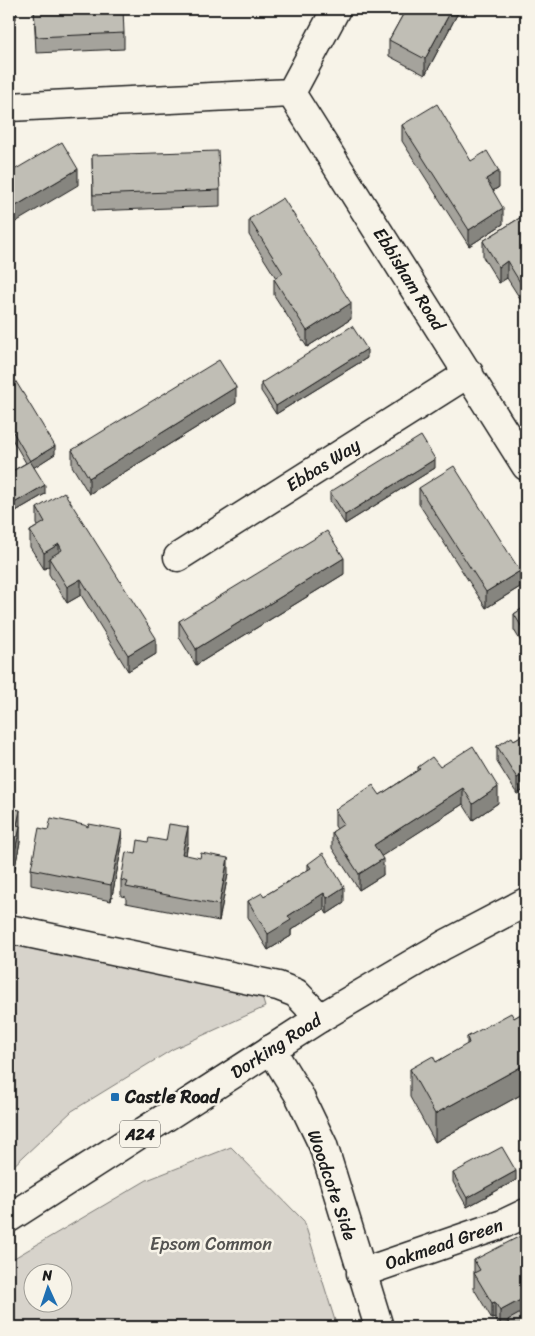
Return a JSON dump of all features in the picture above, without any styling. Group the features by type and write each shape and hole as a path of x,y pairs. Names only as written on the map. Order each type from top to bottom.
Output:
{"main road":[{"path":"9,107 291,93 336,9"},
{"name":"Ebbisham Road","path":"291,93 526,466"},
{"name":"Ebbas Way","path":"178,557 468,374"},
{"name":"Dorking Road","path":"9,1218 320,1018 444,946 526,902"},
{"path":"9,929 278,986 296,993 320,1018"},
{"name":"Woodcote Side","path":"271,1049 298,1095 323,1145 379,1327"},
{"name":"Oakmead Green","path":"361,1273 503,1224 526,1213"}],"green space":[{"path":"9,942 262,997 265,1007 173,1049 72,1111 9,1170"},
{"name":"Epsom Common","path":"231,1147 304,1221 337,1327 9,1327 9,1261 147,1180"}],"building":[{"path":"34,9 123,9 124,33 36,37"},
{"path":"406,9 452,9 425,59 389,40"},
{"path":"437,104 471,161 487,151 499,171 486,179 503,208 469,230 402,125"},
{"path":"62,142 78,169 9,210 9,173"},
{"path":"218,151 220,190 93,195 92,155"},
{"path":"283,198 351,303 307,331 274,279 283,273 249,219"},
{"path":"526,214 526,292 507,261 499,267 483,241"},
{"path":"352,326 367,349 276,406 261,383"},
{"path":"219,360 236,387 89,478 72,450"},
{"path":"15,380 55,446 30,461 9,425 9,384"},
{"path":"421,436 435,459 345,515 330,492"},
{"path":"30,461 45,485 9,506 9,473"},
{"path":"454,466 520,571 486,592 419,488"},
{"path":"64,492 156,638 128,655 81,579 67,587 49,558 62,550 59,544 44,553 30,531 45,522 37,508"},
{"path":"327,531 344,558 196,649 179,621"},
{"path":"526,606 526,634 514,614"},
{"path":"526,733 526,773 517,778 497,746 512,737 514,740"},
{"path":"473,746 498,787 473,804 463,788 374,845 383,859 359,874 332,832 344,824 335,810 373,785 380,795 420,769 418,767 432,757 440,767"},
{"path":"9,808 20,810 17,825 20,826 12,866 9,866"},
{"path":"51,818 88,827 89,824 122,830 111,885 31,869 39,828 48,830"},
{"path":"169,824 188,827 182,854 200,858 201,853 228,858 219,905 126,887 128,882 121,880 126,852 136,854 138,840 148,842 149,838 166,841"},
{"path":"323,853 344,887 327,898 324,893 288,916 291,920 268,934 248,901 262,893 264,896 311,868 308,864"},
{"path":"526,1011 526,1064 435,1114 410,1069 433,1056 436,1062 469,1043 467,1037 511,1013 514,1018"},
{"path":"502,1147 516,1171 467,1198 453,1173"},
{"path":"526,1233 526,1297 500,1311 495,1302 492,1303 474,1273 480,1270 474,1260"},
{"path":"526,1310 526,1327 512,1327 508,1320"}],"place":[{"name":"Castle Road","path":"115,1097"}]}
